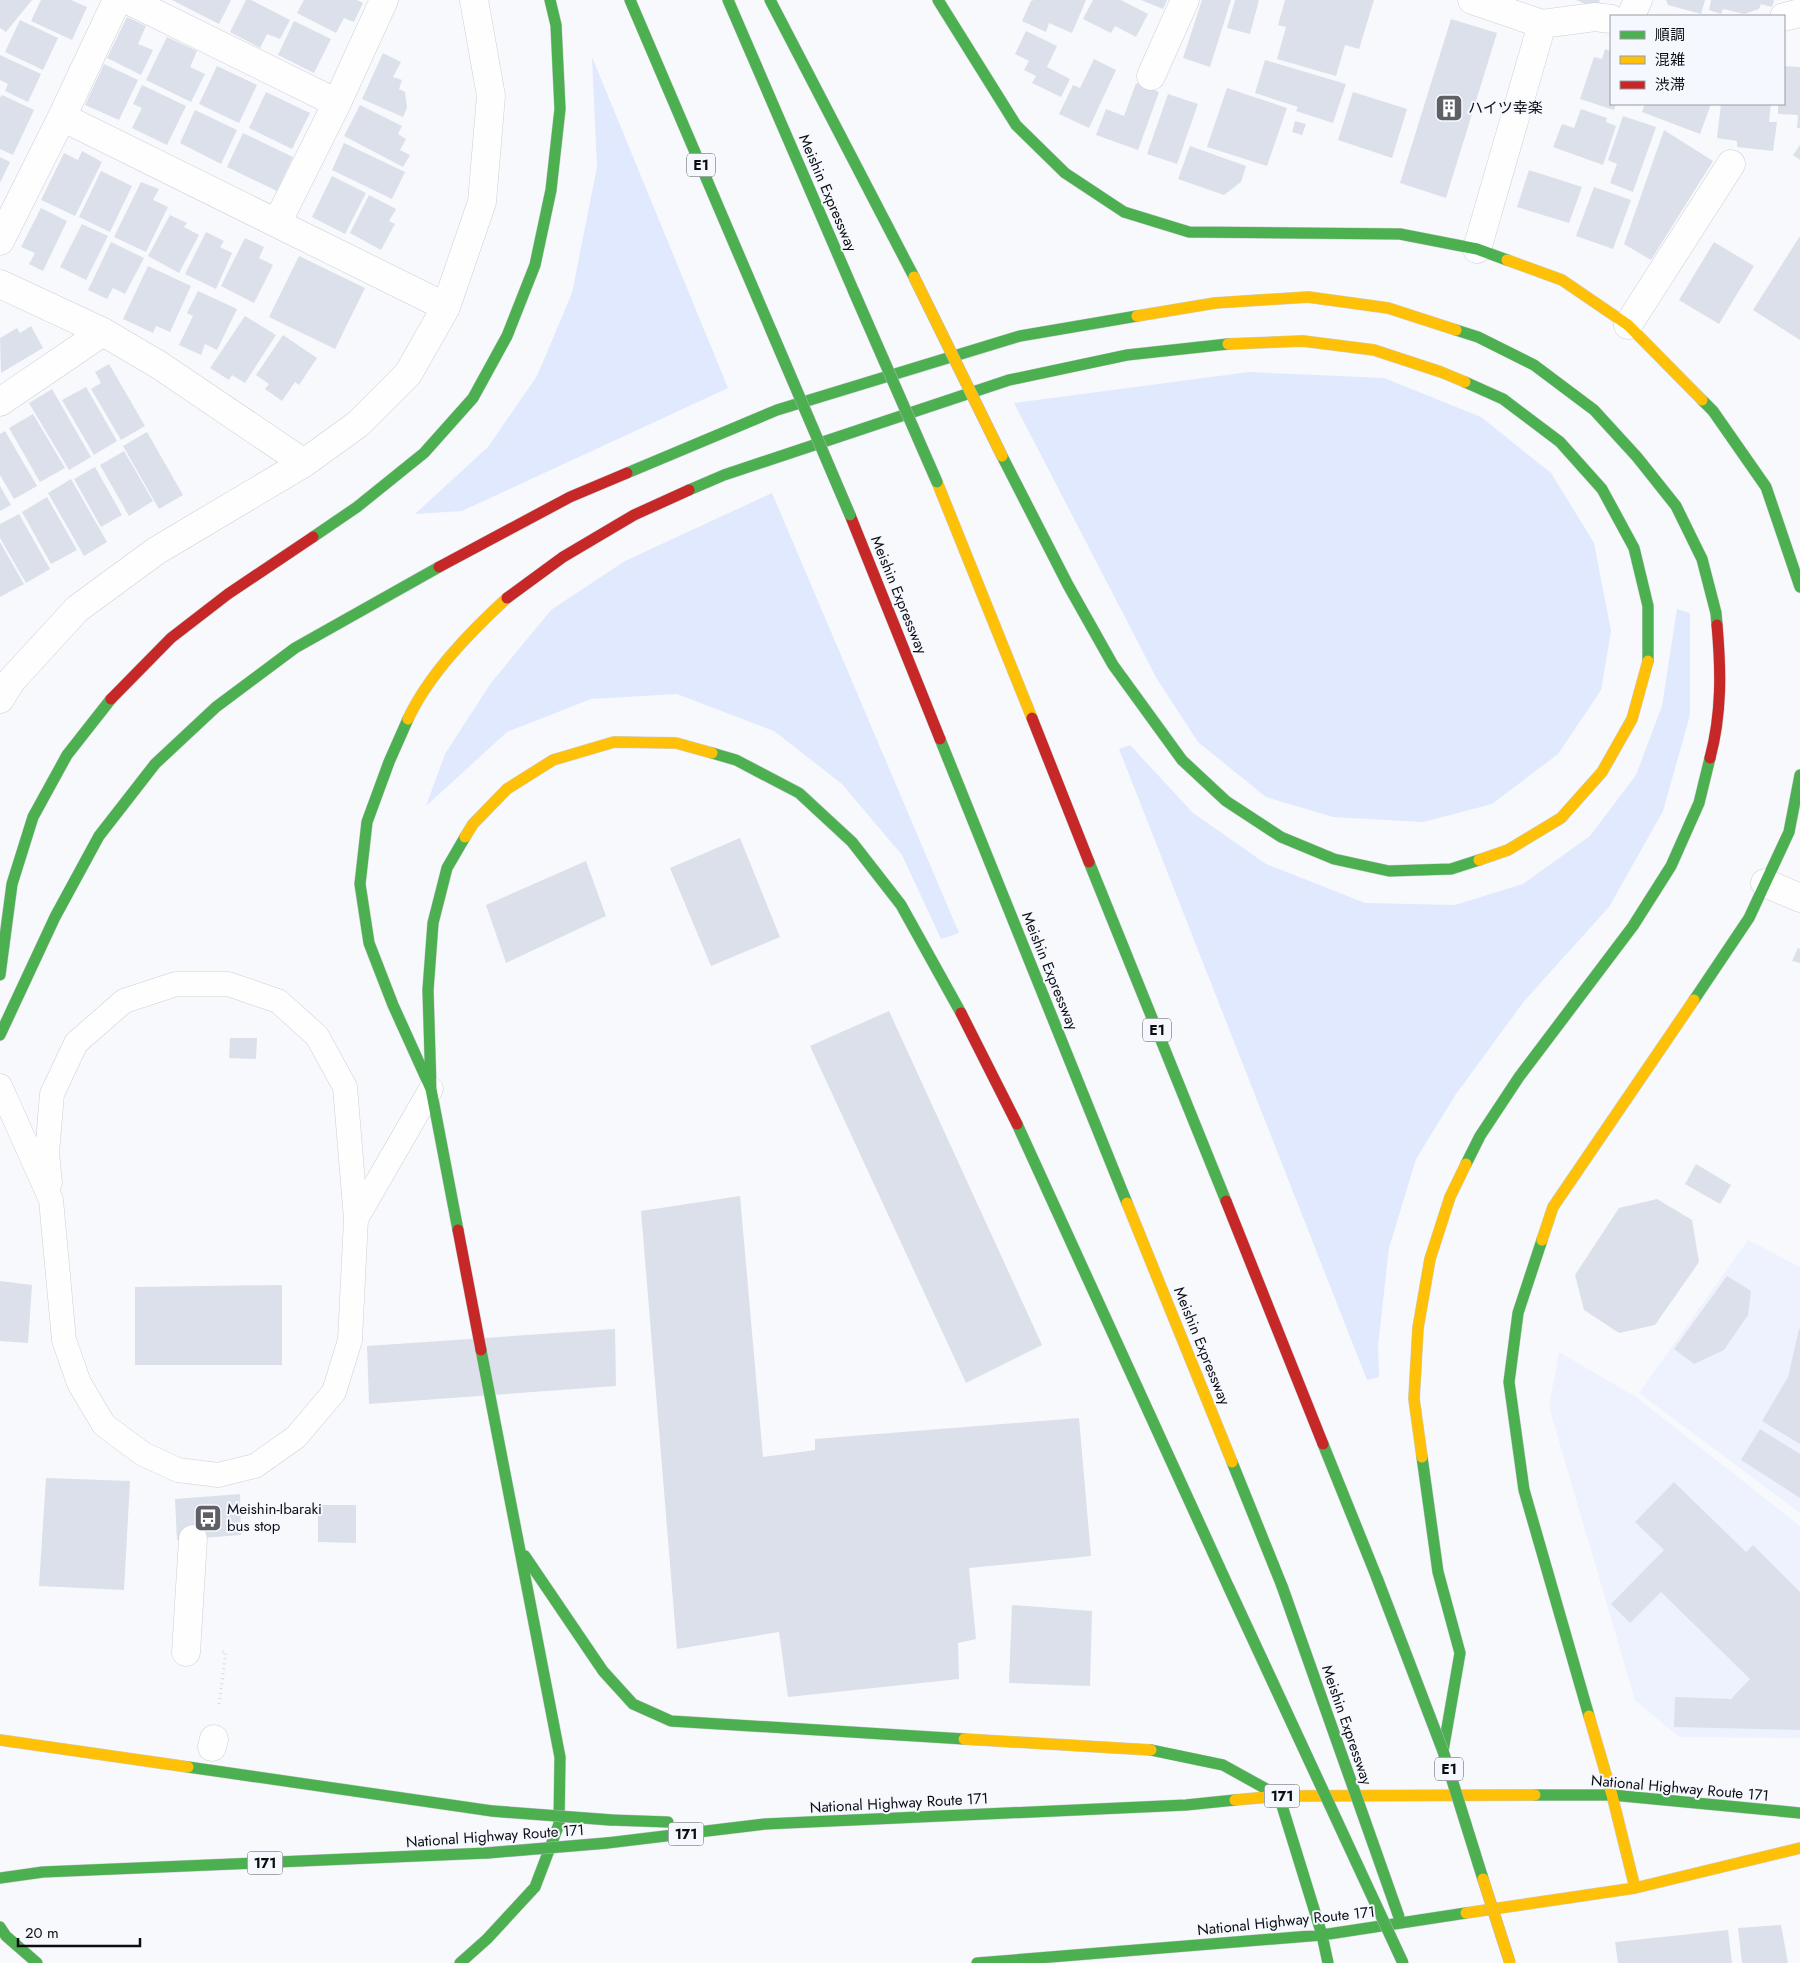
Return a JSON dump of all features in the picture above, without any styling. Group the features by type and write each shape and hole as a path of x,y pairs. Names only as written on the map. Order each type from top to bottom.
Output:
{"main road":[{"path":"0,975 12,884 33,817 67,755 116,693 178,632 228,594 357,507 424,453 473,398 507,336 535,265 552,190 560,109 556,25 550,0"},
{"name":"Meishin Expressway","path":"630,0 850,515 1282,1586 1405,1935"},
{"name":"Meishin Expressway","path":"728,0 938,482 1377,1578 1443,1751 1510,1963"},
{"path":"431,1089 393,1005 369,943 360,884 367,822 389,762 416,703 457,648 506,598 563,557 634,515 724,475 1009,380 1127,355 1232,343 1303,341 1374,350 1441,372 1503,399 1560,442 1602,489 1634,548 1648,606 1648,661 1632,720 1602,772 1561,818 1508,850 1451,869 1388,871 1334,859 1281,837 1226,801 1182,760 1112,665 1068,585 1002,456 914,277 770,0"},
{"path":"938,0 1016,125 1065,173 1124,212 1189,232 1400,234 1477,249 1562,280 1628,325 1713,411 1766,487 1800,587"},
{"path":"0,1035 55,917 99,836 155,764 216,708 295,648 396,590 570,497 777,410 1020,336 1215,302 1308,297 1388,308 1478,337 1534,365 1594,410 1637,457 1676,506 1702,559 1716,613 1721,673 1716,736 1701,794 1671,866 1632,926 1519,1077 1480,1136 1450,1197 1430,1259 1418,1328 1414,1398 1438,1572 1460,1653 1443,1751"},
{"path":"460,1963 487,1939 535,1887 559,1824 560,1757 431,1089 428,990 433,923 447,868 473,824 507,789 553,760 614,742 676,743 736,760 798,793 852,842 902,905 959,1009 1027,1145 1229,1588 1404,1963"},
{"path":"1635,1888 1612,1795 1524,1490 1509,1382 1518,1313 1553,1207 1749,918 1789,832 1800,775"},
{"path":"519,1546 603,1671 633,1704 671,1721 1149,1750 1224,1765 1279,1796 1322,1935 1328,1963"},
{"path":"0,1740 492,1811 611,1820 765,1824"},
{"name":"National Highway Route 171","path":"0,1878 44,1872 487,1853 607,1843 765,1824 1186,1805 1279,1796 1612,1795 1800,1813"},
{"name":"National Highway Route 171","path":"977,1963 1322,1935 1635,1888 1800,1848"},
{"path":"0,1927 6,1936 37,1963"}],"street":[{"path":"0,241 62,117 117,0"},
{"path":"128,0 337,103"},
{"path":"277,223 337,103 384,0"},
{"path":"0,700 12,680 77,609 156,551 304,463 358,424 408,374 446,307 482,202 492,96 474,0"},
{"path":"1151,76 1185,0"},
{"path":"1472,0 1542,24 1595,17 1610,19"},
{"path":"1631,15 1638,0"},
{"path":"1785,17 1800,13"},
{"path":"1477,249 1542,24"},
{"path":"62,117 446,307"},
{"path":"1628,325 1731,164"},
{"path":"0,284 103,332 159,365 304,463"},
{"path":"0,402 103,332"},
{"path":"1765,883 1800,898"},
{"path":"186,1652 193,1539"}],"lane":[{"path":"176,984 228,984 278,1001 317,1036 345,1087 356,1219 350,1340 334,1392 296,1437 255,1466 218,1475 178,1470 143,1454 104,1425 79,1383 64,1340 48,1153 52,1094 76,1043 124,1001 176,984"},
{"path":"0,1086 51,1200"},
{"path":"356,1219 431,1089"}],"path":[{"path":"186,1652 226,1652 213,1743"}],"shaded area":[{"path":"592,57 728,388 462,511 415,514 488,447 537,376 572,293 597,167"},
{"path":"1249,372 1384,378 1481,417 1551,473 1594,543 1611,631 1601,690 1558,754 1492,804 1423,822 1333,817 1266,797 1198,742 1157,679 1014,403"},
{"path":"772,493 959,933 941,939 902,855 842,784 774,731 677,694 591,699 507,732 426,806 445,754 491,683 551,610 625,561"},
{"path":"1677,609 1690,613 1690,715 1663,811 1609,907 1525,1000 1456,1094 1416,1159 1389,1248 1378,1345 1379,1377 1367,1380 1119,749 1130,745 1193,813 1266,864 1365,903 1455,905 1523,884 1590,836 1636,775 1662,706"},
{"path":"1748,1240 1800,1267 1800,1513 1639,1393"},
{"path":"1559,1352 1636,1397 1800,1526 1800,1738 1679,1737 1635,1700 1549,1407"}],"building":[{"path":"0,0 32,0 6,32 0,28"},
{"path":"41,0 71,0 87,7 72,40 31,21"},
{"path":"172,0 231,0 219,24"},
{"path":"246,0 251,0 290,20 280,39 267,34 260,48 230,32"},
{"path":"304,0 357,0 363,3 354,22 344,18 336,33 297,13"},
{"path":"1086,0 1072,33 1049,23 1046,32 1022,21 1031,1"},
{"path":"1093,0 1121,0 1148,14 1136,37 1115,26 1111,33 1083,19"},
{"path":"1141,0 1167,0 1163,9"},
{"path":"1202,0 1231,0 1210,67 1183,58"},
{"path":"1235,0 1259,0 1250,34 1227,28"},
{"path":"1285,0 1374,0 1359,49 1345,45 1336,76 1277,59 1286,27 1278,25"},
{"path":"1576,0 1600,0 1597,9"},
{"path":"1666,0 1705,0 1701,14 1668,5"},
{"path":"1711,0 1774,0 1772,7 1761,4 1759,9 1744,14 1723,9 1721,14 1709,10"},
{"path":"127,17 146,26 138,44 153,50 141,75 107,58"},
{"name":"ハイツ幸楽","path":"1451,19 1497,33 1446,198 1400,183"},
{"path":"20,20 58,38 43,70 5,52"},
{"path":"294,21 331,39 314,73 278,55"},
{"path":"1026,31 1057,46 1047,67 1070,79 1061,97 1032,83 1036,76 1024,70 1029,61 1015,54"},
{"path":"167,37 197,51 190,67 205,74 191,102 146,80"},
{"path":"1605,49 1610,51 1610,105 1616,105 1614,110 1580,99 1594,57 1602,59"},
{"path":"383,53 401,62 393,77 402,80 399,89 405,92 407,108 403,117 362,99"},
{"path":"0,55 41,74 28,102 5,91 8,84 0,80"},
{"path":"1094,59 1116,70 1089,128 1059,114 1073,85 1080,88"},
{"path":"1265,60 1346,84 1333,123 1296,111 1298,107 1255,93"},
{"path":"104,64 138,80 119,120 85,105"},
{"path":"217,66 257,85 239,123 199,104"},
{"path":"1785,66 1800,67 1800,128 1797,128 1798,115 1778,114 1778,105 1785,105"},
{"path":"1136,83 1159,92 1138,150 1096,135 1106,109 1124,116"},
{"path":"142,85 186,106 167,145 132,128 142,108 133,104"},
{"path":"1227,88 1287,108 1267,166 1207,147"},
{"path":"266,92 310,113 292,149 249,128"},
{"path":"1353,92 1407,109 1392,158 1338,140"},
{"path":"1168,94 1198,104 1177,164 1147,154"},
{"path":"2,95 34,110 13,155 0,149 0,98"},
{"path":"360,105 402,126 398,134 406,139 400,150 410,155 403,167 344,136"},
{"path":"1645,105 1711,105 1700,134 1642,112"},
{"path":"1721,105 1771,105 1769,122 1777,122 1773,151 1737,147 1737,141 1717,138"},
{"path":"1581,109 1607,118 1606,122 1616,126 1603,165 1553,147 1562,124 1574,128"},
{"path":"195,110 237,130 221,164 180,143"},
{"path":"1623,116 1656,127 1633,192 1610,183 1617,164 1608,160"},
{"path":"1295,121 1306,124 1302,135 1292,132"},
{"path":"1664,130 1713,161 1651,260 1624,244"},
{"path":"243,133 293,157 277,191 227,167"},
{"path":"344,143 405,172 392,199 332,170"},
{"path":"1800,145 1800,160 1793,155"},
{"path":"1190,146 1246,166 1241,182 1224,195 1178,179"},
{"path":"82,151 102,162 75,216 41,200 64,153 78,160"},
{"path":"0,157 10,162 0,183"},
{"path":"1529,170 1582,187 1569,223 1517,207"},
{"path":"101,171 132,186 110,232 79,217"},
{"path":"332,176 366,193 345,234 312,217"},
{"path":"141,182 159,189 153,200 168,207 146,252 114,237"},
{"path":"1594,187 1631,200 1613,249 1576,236"},
{"path":"369,195 396,209 389,221 395,224 381,250 350,233"},
{"path":"41,208 67,221 43,271 29,264 35,253 21,247"},
{"path":"170,215 187,223 184,227 199,235 179,273 148,256"},
{"path":"82,224 108,236 86,280 60,267"},
{"path":"206,232 224,241 220,247 232,253 216,289 185,274"},
{"path":"1800,236 1800,340 1753,310"},
{"path":"245,238 264,247 259,258 273,265 254,303 221,286"},
{"path":"111,242 144,258 125,294 113,288 107,299 88,290"},
{"path":"1714,242 1754,266 1719,324 1679,300"},
{"path":"299,256 365,288 335,349 269,317"},
{"path":"148,266 191,286 170,332 156,326 153,333 123,319"},
{"path":"198,291 237,309 217,350 205,344 201,355 179,345 193,316 187,313"},
{"path":"245,316 276,335 245,383 232,375 229,380 210,368"},
{"path":"31,326 43,348 1,373 0,338 17,328 20,333"},
{"path":"283,335 317,358 299,385 295,382 282,401 265,389 269,384 256,375"},
{"path":"109,364 145,426 121,440 91,389 101,383 95,372"},
{"path":"86,387 117,441 94,455 62,400"},
{"path":"52,389 91,457 69,470 29,403"},
{"path":"33,414 65,468 40,482 9,428"},
{"path":"5,431 37,486 14,499 0,475 0,434"},
{"path":"147,432 183,495 159,509 123,446"},
{"path":"124,451 153,501 129,516 100,465"},
{"path":"95,467 122,515 101,527 74,479"},
{"path":"71,479 107,542 84,556 48,493"},
{"path":"0,486 11,505 0,511"},
{"path":"47,497 77,550 51,564 22,512"},
{"path":"19,514 50,569 26,583 0,538 0,524"},
{"path":"0,542 24,584 0,597"},
{"path":"740,838 780,937 711,966 670,868"},
{"path":"586,861 606,916 506,963 486,905"},
{"path":"1798,948 1800,949 1800,963 1792,961"},
{"path":"889,1011 1042,1345 966,1383 810,1046"},
{"path":"230,1038 257,1038 256,1059 229,1058"},
{"path":"1696,1164 1731,1185 1720,1204 1685,1184"},
{"path":"740,1196 763,1457 815,1450 815,1439 1079,1418 1091,1556 969,1568 976,1639 958,1643 959,1679 788,1697 779,1632 677,1649 641,1211"},
{"path":"1657,1199 1692,1220 1699,1262 1655,1325 1619,1333 1584,1310 1575,1275 1619,1208"},
{"path":"1727,1276 1751,1291 1748,1315 1724,1350 1694,1364 1674,1349"},
{"path":"0,1281 32,1285 28,1343 0,1341"},
{"path":"282,1285 282,1365 135,1365 135,1287"},
{"path":"615,1329 616,1386 369,1404 367,1346"},
{"path":"1799,1329 1800,1444 1762,1421 1788,1377"},
{"path":"1760,1429 1800,1454 1800,1498 1741,1460"},
{"path":"46,1478 130,1481 124,1590 39,1586"},
{"path":"1674,1482 1746,1552 1753,1545 1800,1592 1800,1730 1674,1727 1675,1697 1731,1699 1750,1679 1661,1592 1630,1623 1611,1604 1664,1550 1635,1522"},
{"path":"240,1494 241,1535 177,1540 175,1499"},
{"path":"318,1505 356,1505 356,1543 318,1542"},
{"path":"1012,1605 1092,1611 1090,1686 1009,1683"},
{"path":"1781,1925 1788,1963 1742,1963 1738,1928"},
{"path":"1728,1930 1732,1963 1618,1963 1615,1942"}],"traffic: fast":[{"path":"313,537 357,507 424,453 473,398 507,336 535,265 551,190 560,109 556,25 550,0"},
{"path":"630,0 771,330"},
{"path":"728,0 854,292"},
{"path":"770,0 914,277"},
{"path":"938,0 1016,125 1065,173 1124,212 1189,232 1400,234 1477,249 1507,260"},
{"path":"854,292 937,482"},
{"path":"627,473 777,410 1020,336 1137,316"},
{"path":"771,330 850,515"},
{"path":"1456,330 1478,337 1534,365 1594,410 1637,457 1676,506 1702,559 1716,613 1717,625"},
{"path":"689,490 724,475 1009,380 1127,355 1228,344"},
{"path":"1465,382 1503,399 1560,442 1602,489 1634,548 1648,606 1648,661"},
{"path":"1702,400 1713,411 1766,487 1800,587"},
{"path":"1002,456 1068,585 1113,665 1182,760 1226,801 1281,837 1334,859 1389,871 1451,869 1479,860"},
{"path":"0,1035 55,917 99,836 155,764 216,707 295,648 439,567"},
{"path":"0,975 12,884 33,817 67,755 111,699"},
{"path":"408,719 389,762 367,822 360,884 369,943 393,1005 431,1089"},
{"path":"940,739 1127,1203"},
{"path":"712,753 736,760 799,793 852,842 901,905 961,1013"},
{"path":"1466,1164 1480,1136 1519,1077 1633,926 1671,866 1699,803 1710,758"},
{"path":"1694,1000 1749,918 1789,832 1800,775"},
{"path":"458,1230 431,1089 428,990 433,923 447,868 465,837"},
{"path":"1089,862 1226,1201"},
{"path":"1017,1124 1229,1588"},
{"path":"1542,1240 1518,1313 1509,1382 1524,1490 1589,1716"},
{"path":"460,1963 487,1939 535,1887 559,1824 560,1757 481,1350"},
{"path":"1323,1444 1377,1578"},
{"path":"1422,1457 1438,1572 1460,1653 1443,1751"},
{"path":"1232,1462 1282,1586"},
{"path":"525,1556 603,1671 633,1704 671,1721 964,1739"},
{"path":"1377,1578 1443,1751 1483,1879"},
{"path":"1282,1586 1399,1917"},
{"path":"1229,1588 1403,1963"},
{"path":"1151,1750 1223,1765 1279,1796"},
{"path":"188,1767 492,1811"},
{"path":"1535,1795 1612,1795 1800,1813"},
{"path":"1279,1796 1322,1935 1328,1963"},
{"path":"607,1843 765,1824 1186,1805 1235,1800"},
{"path":"492,1811 611,1820"},
{"path":"611,1820 668,1822"},
{"path":"487,1853 607,1843"},
{"path":"0,1878 43,1872 487,1853"},
{"path":"977,1963 1322,1935 1466,1913"},
{"path":"0,1927 6,1936 37,1963"}],"traffic: slow":[{"path":"1507,260 1562,280 1628,325 1702,400"},
{"path":"914,277 1002,456"},
{"path":"1137,316 1215,303 1308,297 1388,308 1456,330"},
{"path":"1228,344 1303,341 1374,350 1465,382"},
{"path":"937,482 1032,718"},
{"path":"408,719 427,686 452,654 507,598"},
{"path":"1479,860 1508,850 1561,818 1602,772 1632,719 1648,661"},
{"path":"465,837 473,824 507,789 553,760 614,742 676,743 712,753"},
{"path":"1542,1240 1553,1207 1694,1000"},
{"path":"1422,1457 1414,1399 1418,1328 1430,1259 1450,1197 1466,1164"},
{"path":"1127,1203 1232,1462"},
{"path":"1589,1716 1612,1795 1635,1888"},
{"path":"964,1739 1151,1750"},
{"path":"0,1740 188,1767"},
{"path":"1235,1800 1279,1796 1535,1795"},
{"path":"1466,1913 1635,1888 1800,1848"},
{"path":"1483,1879 1510,1963"}],"traffic: jam":[{"path":"439,567 570,497 627,473"},
{"path":"507,598 563,557 634,515 689,490"},
{"path":"850,515 940,739"},
{"path":"111,699 171,638 228,594 313,537"},
{"path":"1710,758 1717,725 1720,692 1717,625"},
{"path":"1032,718 1089,862"},
{"path":"961,1013 1017,1124"},
{"path":"1226,1201 1323,1444"},
{"path":"458,1230 481,1350"}],"place":[{"name":"ハイツ幸楽","path":"1449,108"},
{"name":"Meishin-Ibaraki bus stop","path":"208,1518"}]}
